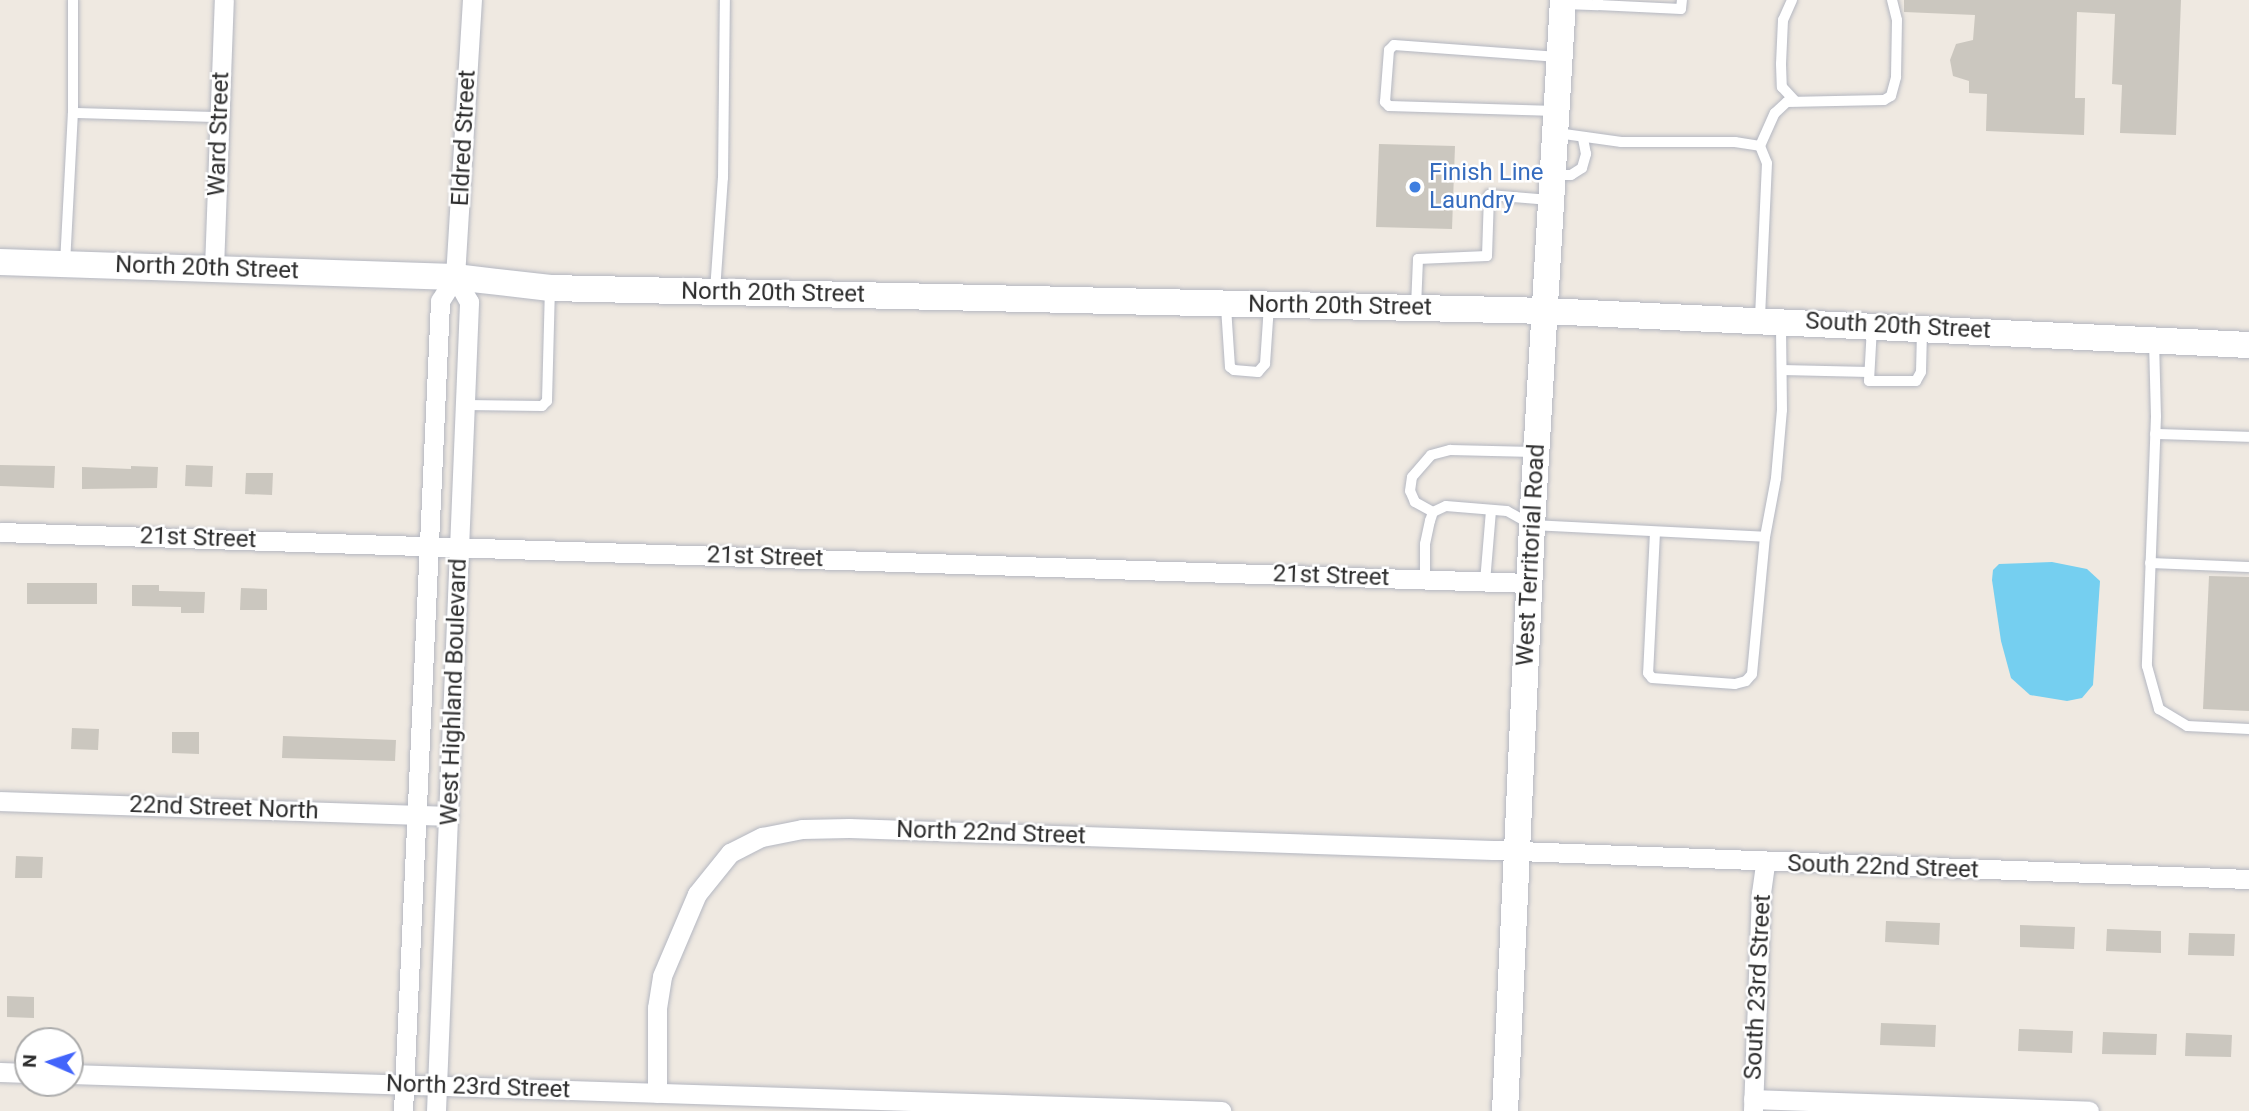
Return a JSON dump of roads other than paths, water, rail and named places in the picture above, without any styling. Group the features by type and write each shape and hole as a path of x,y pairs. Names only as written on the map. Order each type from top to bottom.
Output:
{"main road":[{"name":"West Territorial Road","path":"1505,1111 1532,525 1563,2"},
{"name":"North 20th Street","path":"0,262 455,277 550,288 1546,311"},
{"name":"South 20th Street","path":"1546,311 1922,327 2249,345"}],"street":[{"name":"Ward Street","path":"214,268 224,0"},
{"name":"Eldred Street","path":"455,277 472,0"},
{"name":"West Highland Boulevard","path":"436,1111 470,302 455,277"},
{"path":"403,1111 440,301 455,277"},
{"name":"21st Street","path":"0,532 1529,583"},
{"name":"22nd Street North","path":"0,801 449,816"},
{"name":"North 22nd Street","path":"657,1093 657,1008 663,976 679,934 697,894 730,853 762,837 802,829 849,828 1516,851"},
{"name":"South 22nd Street","path":"1516,851 1765,863 2249,879"},
{"name":"South 23rd Street","path":"1753,1105 1761,893 1765,863"},
{"name":"North 23rd Street","path":"84,1074 1221,1111"},
{"path":"1753,1105 2089,1111"}],"lane":[{"path":"65,264 73,113 73,0"},
{"path":"715,292 723,178 725,0"},
{"path":"1563,2 1681,9 1682,0"},
{"path":"1792,0 1785,8 1781,64 1782,87 1795,101"},
{"path":"1760,146 1781,106 1795,101 1884,100 1891,96 1896,77 1897,20 1892,0"},
{"path":"1560,57 1394,45 1388,50 1385,102 1390,106 1556,122 1583,138 1668,144 1735,142 1760,146"},
{"path":"73,113 218,117"},
{"path":"1416,308 1418,259 1487,256 1489,195 1553,188 1582,168 1586,154 1583,138"},
{"path":"1655,532 1648,673 1652,678 1735,684 1746,681 1752,674 1765,537 1776,478 1783,410 1782,370 1771,321 1768,163 1760,146"},
{"path":"466,405 542,406 547,401 550,288"},
{"path":"1226,303 1228,362 1234,370 1258,372 1265,364 1269,304"},
{"path":"1872,325 1868,381 1905,384 1916,381 1920,372 1922,327"},
{"path":"2154,340 2155,434 2147,666 2160,709 2188,726 2249,729"},
{"path":"1782,370 1869,372"},
{"path":"2155,434 2249,437"},
{"path":"1433,512 1415,502 1410,491 1412,477 1431,455 1450,450 1536,453"},
{"path":"1433,512 1446,506 1507,511 1532,525 1765,537"},
{"path":"1485,582 1492,510"},
{"path":"1425,579 1425,544 1433,512"},
{"path":"2150,563 2249,567"}],"water":[{"path":"2052,562 2087,569 2100,581 2093,685 2082,698 2067,701 2030,695 2011,678 2001,641 1992,580 1993,570 1999,564"}],"place":[{"name":"Finish Line Laundry","path":"1415,187"}]}
